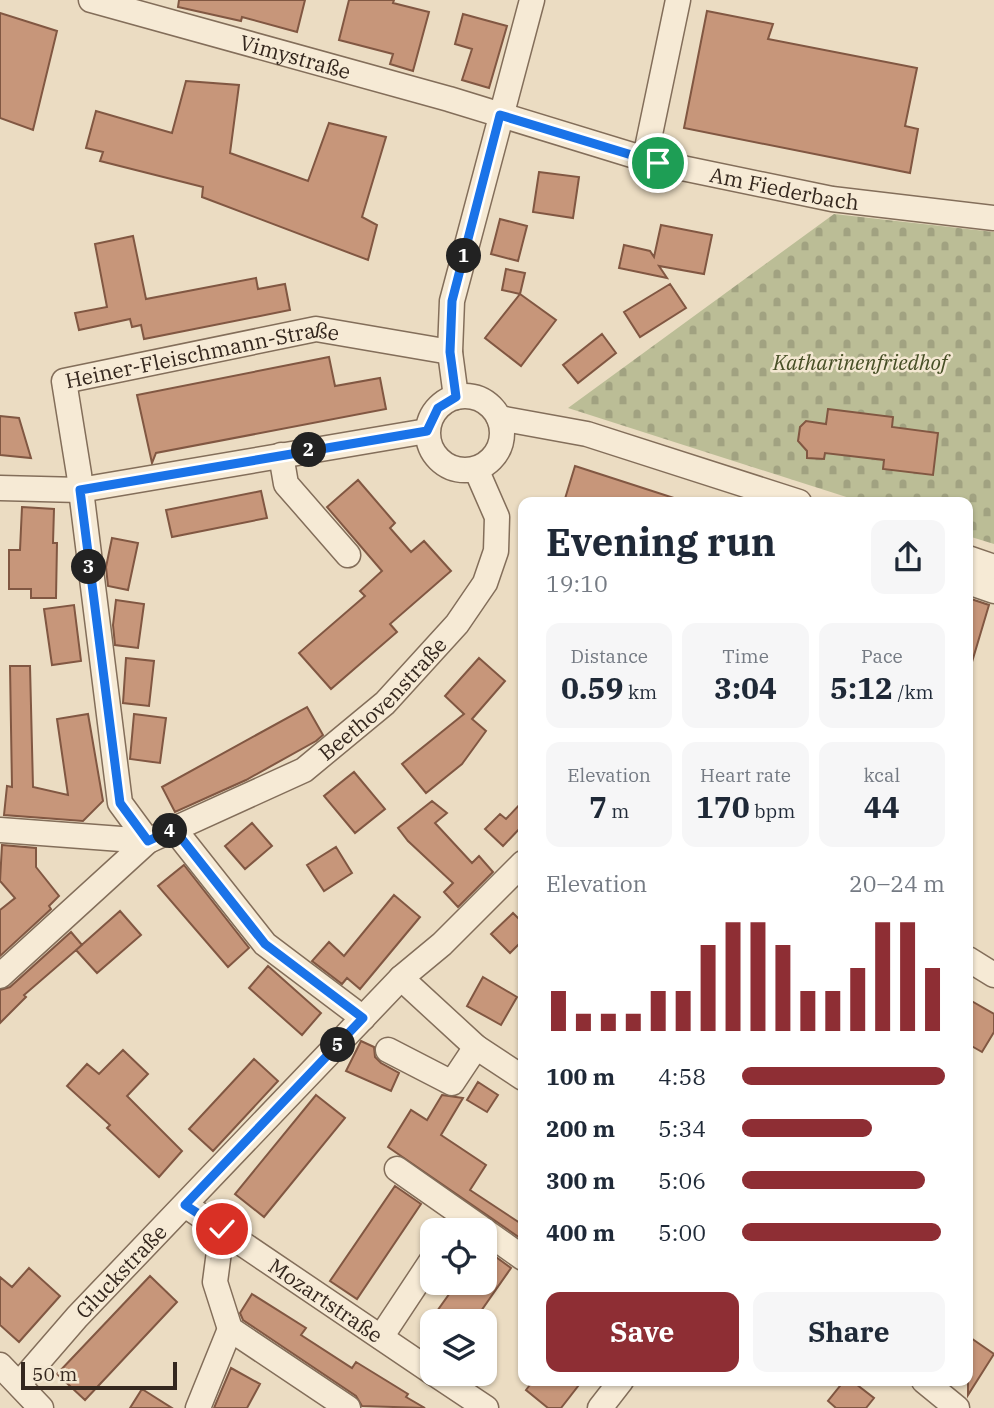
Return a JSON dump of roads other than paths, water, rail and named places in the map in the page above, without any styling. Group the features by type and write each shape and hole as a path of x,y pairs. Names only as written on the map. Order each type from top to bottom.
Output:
{"street":[{"name":"Vimystraße","path":"91,0 500,115"},
{"path":"456,397 450,352 452,301 532,0"},
{"path":"645,158 678,0"},
{"name":"Am Fiederbach","path":"500,115 645,158 832,199 994,218"},
{"name":"Heiner-Fleischmann-Straße","path":"80,490 64,381 316,329 450,352"},
{"path":"456,397 481,399 492,407 499,418 502,443 487,464 460,471 446,466 434,455 427,431 438,408 456,397"},
{"path":"499,418 587,434 783,497"},
{"path":"0,488 80,490 427,431"},
{"path":"281,455 286,484 348,555"},
{"name":"Beethovenstraße","path":"148,841 304,771 385,703 457,624 485,583 496,551 497,517 476,469"},
{"path":"80,490 120,803 148,841"},
{"path":"973,560 994,567"},
{"path":"973,584 994,591"},
{"path":"174,829 265,944 363,1018"},
{"path":"0,830 148,841"},
{"path":"0,976 148,841"},
{"name":"Gluckstraße","path":"19,1384 77,1317 401,978 442,944 518,868"},
{"path":"973,962 994,975"},
{"path":"401,978 476,1047 518,1075"},
{"path":"388,1050 452,1083 476,1047"},
{"path":"397,1169 452,1218"},
{"name":"Mozartstraße","path":"185,1205 420,1363"},
{"path":"222,1229 215,1282 230,1329 348,1408"},
{"path":"497,1239 518,1254"},
{"path":"382,1337 420,1278"},
{"path":"198,1408 230,1329"},
{"path":"0,1365 41,1408"},
{"name":"Mozartstraße","path":"453,1386 486,1408"},
{"path":"600,1408 617,1386"},
{"path":"930,1386 957,1408"}],"park label":[{"name":"Katharinenfriedhof","path":"860,362"}]}
